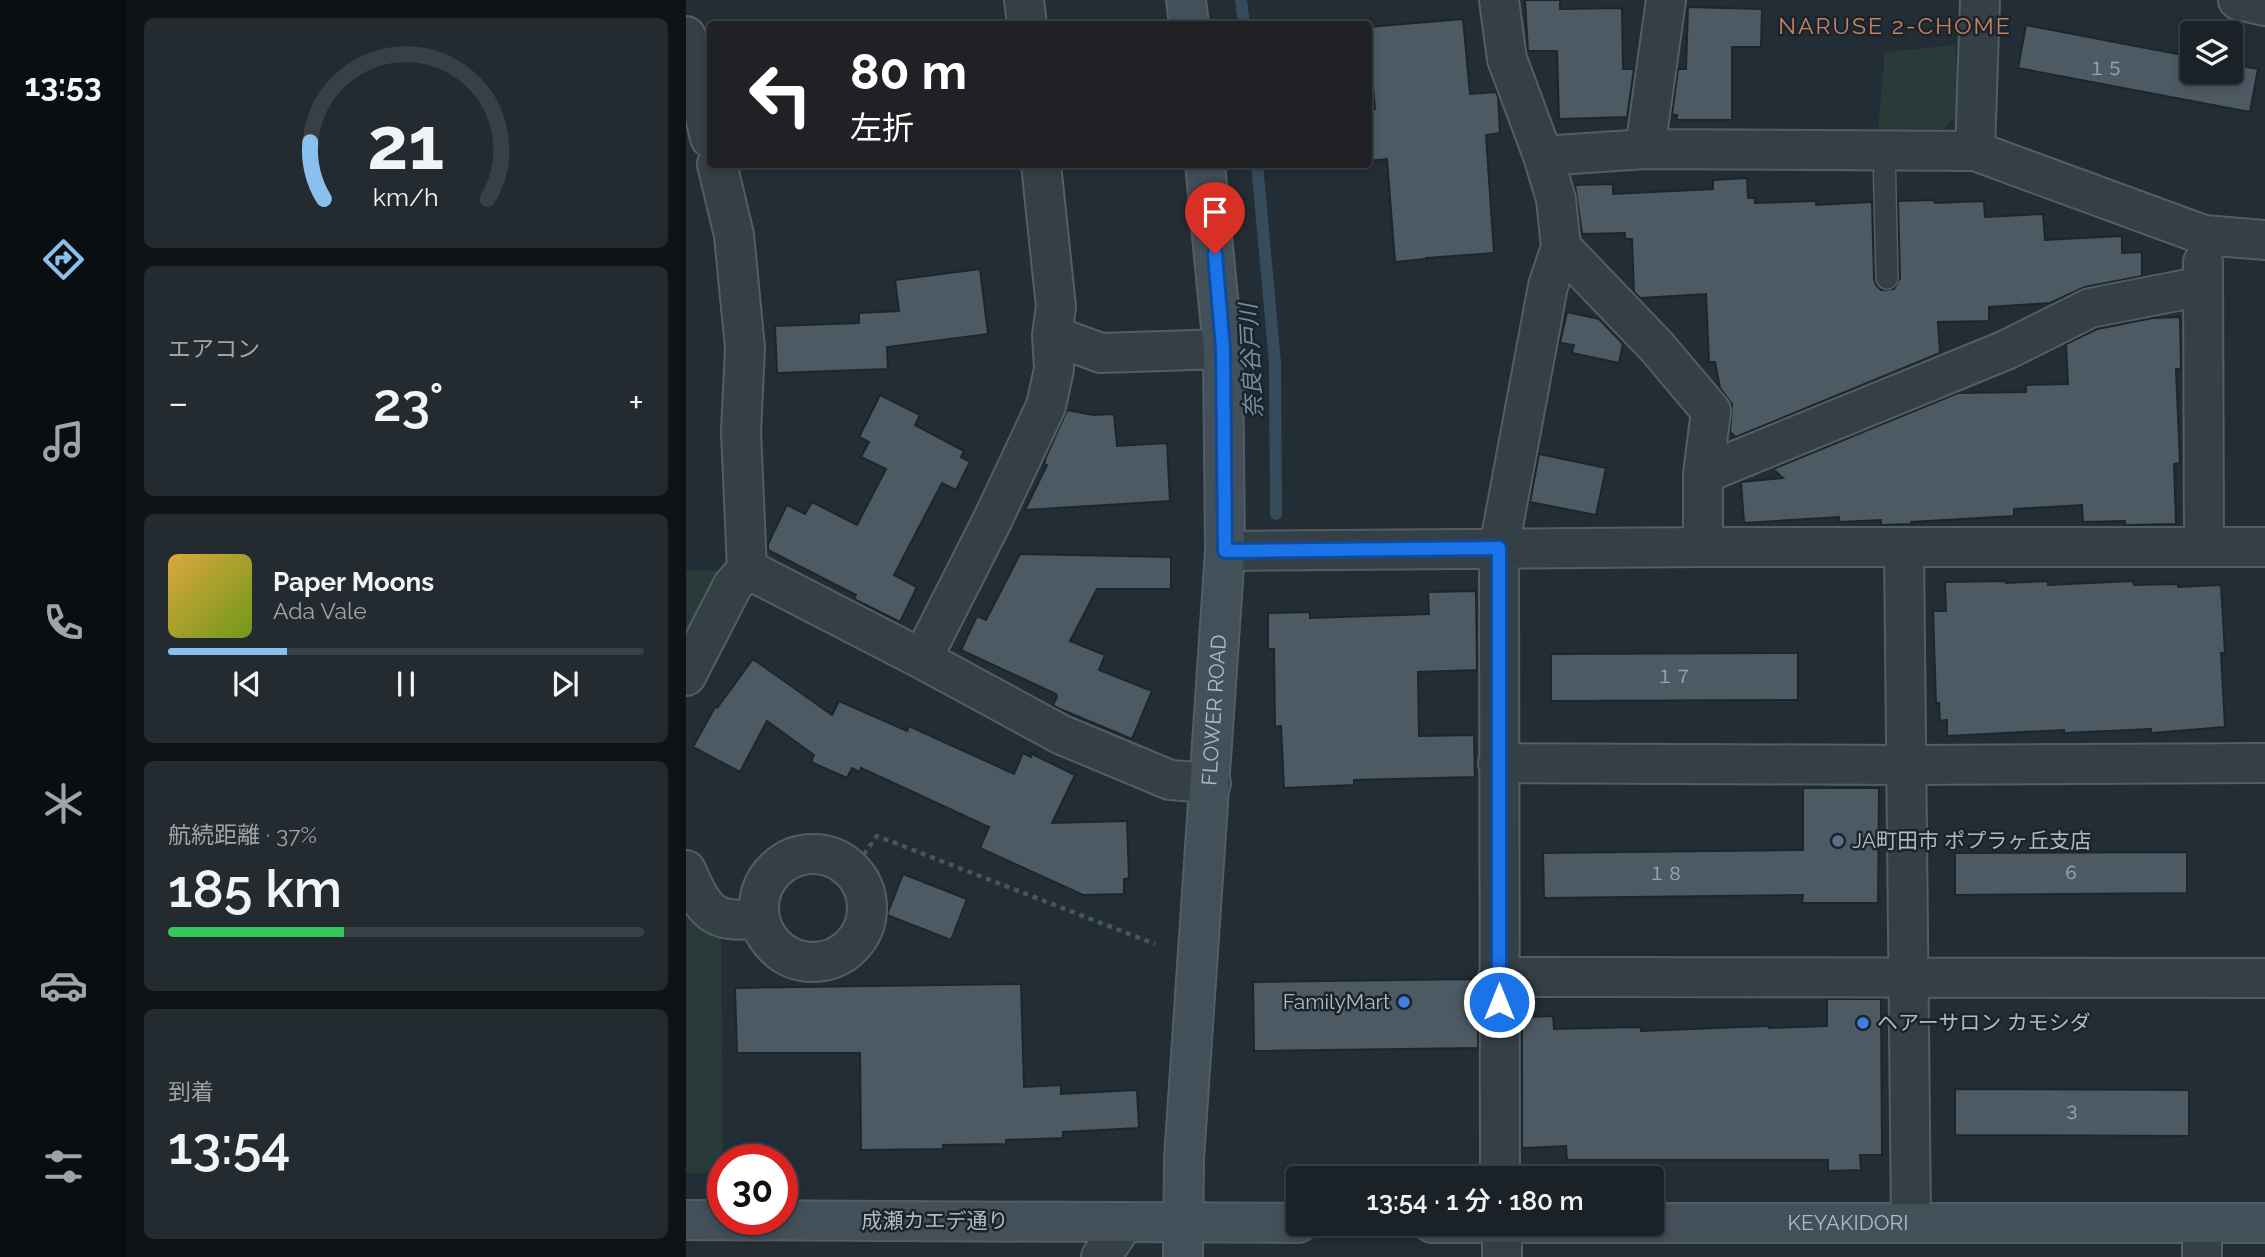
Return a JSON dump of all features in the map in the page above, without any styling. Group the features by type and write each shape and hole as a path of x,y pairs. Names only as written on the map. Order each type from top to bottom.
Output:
{"street":[{"path":"1024,0 1027,21"},
{"path":"1186,0 1189,21"},
{"path":"1499,0 1507,59 1556,199 1561,247 1548,286 1499,548 1500,1166"},
{"path":"1645,149 1666,0"},
{"path":"1975,150 1980,0"},
{"path":"2238,0 2265,6"},
{"path":"686,36 707,125"},
{"path":"1543,156 1645,149 1975,150 2204,235 2265,240"},
{"path":"686,676 733,585 747,569 741,432 746,348 734,235 718,168"},
{"path":"922,659 992,521 1046,406 1054,369 1052,335 1056,307 1041,168"},
{"name":"FLOWER ROAD","path":"1183,1240 1184,1159 1225,551 1223,349 1205,168"},
{"path":"2204,235 2204,547"},
{"path":"1561,247 1657,347 1711,411 1703,474 1703,547"},
{"path":"1703,474 2006,350 2090,308 2203,286"},
{"path":"1052,335 1101,353 1223,349"},
{"path":"1225,551 1703,547 2265,547"},
{"path":"1904,547 1911,1223"},
{"path":"747,569 1062,735 1170,780 1211,783"},
{"path":"1498,762 1906,765 2265,763"},
{"path":"805,855 822,855 838,860 852,871 863,885 867,903 866,921 859,938 846,952 830,960 811,963 793,959 778,950 766,936 760,918 759,901 764,884 774,870 788,860 805,855"},
{"path":"686,870 696,893 712,914 737,921 760,918"},
{"path":"1499,977 2265,978"},
{"name":"成瀬カエデ通り","path":"686,1220 1124,1222 1183,1240"},
{"path":"1101,1257 1124,1222"},
{"name":"KEYAKIDORI","path":"1664,1223 1911,1223 2202,1240 2265,1223"},
{"path":"1183,1240 1286,1225"},
{"path":"1502,1236 1502,1257"}],"lane":[{"path":"1884,150 1886,278"}],"path":[{"path":"852,871 877,836 1155,944"}],"green space":[{"path":"1955,45 1959,113 1944,129 1878,130 1885,52"},
{"path":"686,570 731,571 686,658"},
{"path":"686,883 721,922 723,1144 707,1144 707,1173 686,1173"}],"building":[{"path":"1525,0 1560,0 1560,9 1622,8 1623,69 1634,69 1627,117 1559,119 1557,51 1528,51"},
{"path":"1688,7 1762,9 1761,47 1732,47 1732,120 1677,120 1677,115 1672,115 1678,69 1686,69"},
{"path":"1463,19 1470,94 1496,92 1498,97 1500,133 1486,135 1494,253 1395,262 1387,159 1372,161 1372,109 1375,109 1372,27"},
{"path":"2026,25 2180,55 2180,84 2243,84 2243,66 2258,69 2250,112 2018,68"},
{"path":"1747,178 1748,198 1755,198 1755,203 1816,201 1816,205 1872,202 1874,278 1881,290 1894,289 1900,278 1898,201 1984,201 1985,217 2043,214 2045,240 2122,236 2122,253 2142,252 2142,276 2085,287 2050,303 1989,307 1989,321 1938,322 1940,353 1736,437 1730,432 1732,404 1720,388 1715,362 1709,362 1706,294 1640,298 1634,292 1632,239 1625,239 1625,233 1582,234 1575,185 1613,184 1613,194 1713,189 1713,180"},
{"path":"980,269 988,334 887,347 888,369 777,373 775,326 859,323 859,313 899,311 895,280"},
{"path":"1567,312 1599,319 1623,344 1619,363 1572,353 1574,345 1560,343"},
{"path":"2180,317 2181,369 2176,369 2180,463 2174,464 2176,524 2083,522 2082,505 2014,509 2014,516 1911,524 1881,525 1881,520 1839,522 1839,517 1744,523 1741,482 1783,478 1773,469 1958,393 2026,392 2026,385 2068,384 2066,344 2097,329 2153,318"},
{"path":"880,395 920,415 915,425 964,451 961,457 970,462 956,490 942,483 894,575 917,587 900,622 854,599 856,595 768,550 768,544 787,505 805,514 812,502 857,525 886,469 861,457 869,442 859,437"},
{"path":"1067,410 1093,415 1114,414 1117,446 1167,443 1170,501 1025,510 1047,465 1044,464 1046,457"},
{"path":"1539,454 1606,468 1596,515 1530,502"},
{"path":"1020,554 1171,557 1171,589 1097,589 1070,641 1105,655 1099,670 1152,691 1132,739 1060,709 1053,705 1056,694 961,650 977,616 986,620"},
{"path":"2048,581 2048,585 2133,581 2134,585 2178,584 2178,587 2221,585 2225,727 2151,733 2151,729 2064,733 2064,730 1947,736 1947,720 1940,721 1939,703 1936,703 1933,611 1946,611 1945,582"},
{"path":"1476,591 1477,670 1418,672 1419,736 1474,735 1475,777 1354,780 1354,785 1284,788 1281,726 1275,727 1274,649 1268,649 1268,613 1310,612 1310,618 1429,614 1428,592"},
{"path":"1798,653 1798,700 1551,701 1551,654"},
{"path":"753,659 832,715 839,701 907,731 909,726 1014,774 1023,753 1031,757 1032,754 1075,775 1052,823 1127,821 1129,878 1124,879 1124,894 1083,895 980,848 989,827 861,768 860,772 852,768 847,778 811,762 814,755 767,721 740,772 693,747 715,707 717,708"},
{"path":"1803,788 1879,788 1878,903 1802,903 1803,895 1544,898 1543,853 1803,850"},
{"path":"2187,852 2187,893 1955,895 1955,853"},
{"path":"903,874 967,899 951,940 887,915"},
{"path":"1475,979 1478,1048 1254,1051 1253,982"},
{"path":"1021,984 1024,1087 1061,1085 1061,1094 1137,1090 1139,1128 1063,1132 1063,1138 1006,1140 1006,1144 943,1145 943,1149 861,1150 860,1053 737,1053 735,988"},
{"path":"1827,999 1881,999 1882,1155 1860,1155 1861,1170 1828,1171 1828,1160 1567,1160 1566,1146 1522,1148 1522,1017 1553,1016 1554,1029 1641,1027 1641,1031 1827,1026"},
{"path":"1955,1089 2189,1090 2189,1136 1955,1135"}],"waterway":[{"name":"奈良谷戸川","path":"1241,0 1244,21"},
{"name":"奈良谷戸川","path":"1257,168 1275,363 1276,514"}],"place":[{"name":"JA町田市 ポプラヶ丘支店","path":"1838,841"},
{"name":"FamilyMart","path":"1404,1002"},
{"name":"ヘアーサロン カモシダ","path":"1863,1023"}],"district":[{"name":"NARUSE 2-CHOME","path":"1895,26"}],"route":[{"path":"1215,254 1223,349 1225,551 1499,548 1499,1002"}]}
